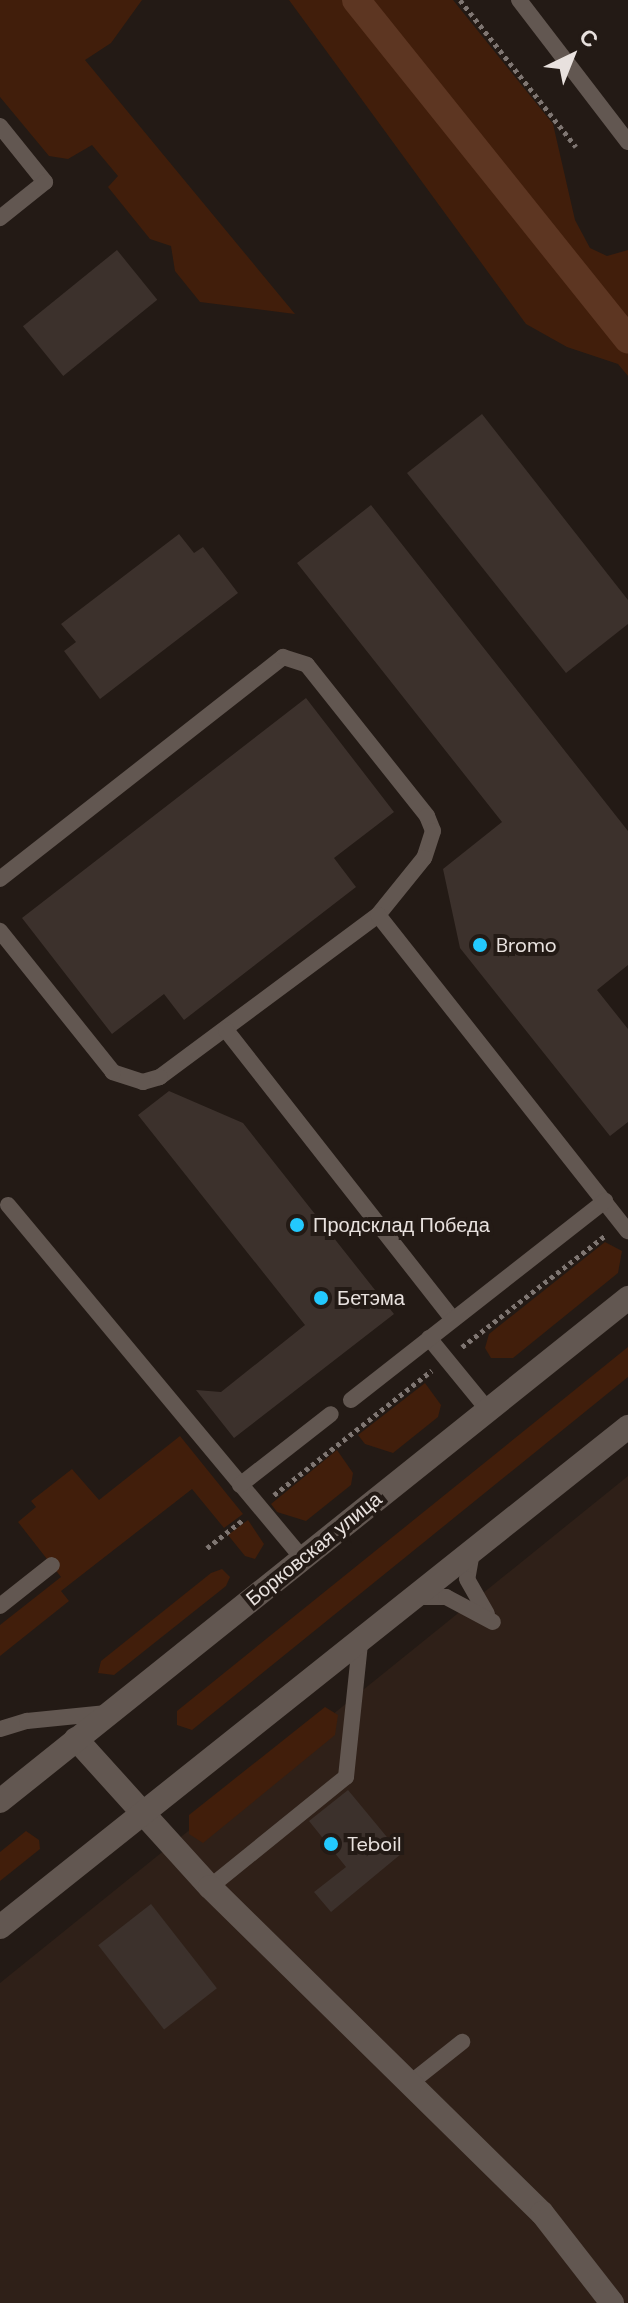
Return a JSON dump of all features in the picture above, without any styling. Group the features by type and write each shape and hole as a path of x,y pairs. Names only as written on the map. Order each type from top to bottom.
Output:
{"main road":[{"name":"Борковская улица","path":"0,1801 628,1298"},
{"path":"0,1927 361,1635 628,1427"},
{"path":"76,1739 210,1887 542,2213 612,2303"}],"lane":[{"path":"519,0 628,142"},
{"path":"0,126 45,182 0,218"},
{"path":"0,879 272,661 296,658 427,816 433,831 424,858 378,915 160,1077 143,1082 126,1079 113,1072 0,931"},
{"path":"378,915 625,1227"},
{"path":"226,1030 453,1319"},
{"path":"351,1400 605,1201"},
{"path":"8,1205 303,1559"},
{"path":"429,1338 488,1410"},
{"path":"240,1485 331,1414"},
{"path":"404,1601 428,1594 446,1597 493,1622 467,1579 467,1562 477,1543"},
{"path":"0,1606 52,1565"},
{"path":"210,1887 346,1777 361,1635"},
{"path":"0,1729 27,1721 109,1713"},
{"path":"409,2084 462,2042"}],"path":[{"path":"460,0 576,147"},
{"path":"207,1548 446,1360 625,1227"}],"shaded area":[{"path":"0,0 142,0 111,43 85,60 295,314 200,302 175,271 171,246 150,239 108,187 118,176 92,145 68,159 49,156 0,97"},
{"path":"289,0 453,0 553,124 575,220 590,248 607,256 628,250 628,376 618,364 567,347 526,324"},
{"path":"605,1242 622,1251 618,1273 513,1358 491,1358 485,1348 489,1334"},
{"path":"628,1347 628,1377 192,1730 177,1725 177,1711"},
{"path":"425,1383 441,1405 438,1417 393,1453 365,1444 358,1435"},
{"path":"180,1436 243,1514 224,1528 192,1489 61,1591 69,1601 0,1656 0,1625 61,1577 18,1522 36,1507 31,1501 72,1469 99,1500"},
{"path":"337,1450 353,1473 351,1485 306,1521 277,1512 271,1504"},
{"path":"628,1476 628,2303 0,2303 0,1983"},
{"path":"248,1520 264,1544 255,1559 245,1556 228,1535"},
{"path":"222,1569 230,1577 226,1586 114,1675 98,1673 101,1661 211,1573"},
{"path":"325,1707 338,1715 335,1735 203,1843 189,1834 189,1815"},
{"path":"26,1831 39,1840 40,1849 0,1881 0,1852"}],"building":[{"path":"117,250 157,300 63,376 23,326"},
{"path":"482,414 628,600 628,624 566,673 407,473"},
{"path":"371,505 628,831 628,965 597,990 628,1029 628,1122 610,1136 460,948 443,869 502,822 297,563"},
{"path":"179,534 194,553 203,547 238,593 100,699 64,651 76,642 61,624"},
{"path":"306,698 394,812 334,858 356,887 184,1020 164,994 112,1034 22,918"},
{"path":"169,1091 243,1123 394,1314 234,1438 196,1390 221,1392 305,1325 138,1115"},
{"path":"348,1790 401,1854 331,1912 314,1892 346,1867 309,1821"},
{"path":"151,1904 217,1988 164,2030 98,1945"}],"waterway":[{"path":"356,0 628,340"}],"place":[{"name":"Bromo","path":"480,945"},
{"name":"Продсклад Победа","path":"297,1225"},
{"name":"Бетэма","path":"321,1298"},
{"name":"Teboil","path":"331,1844"}]}
